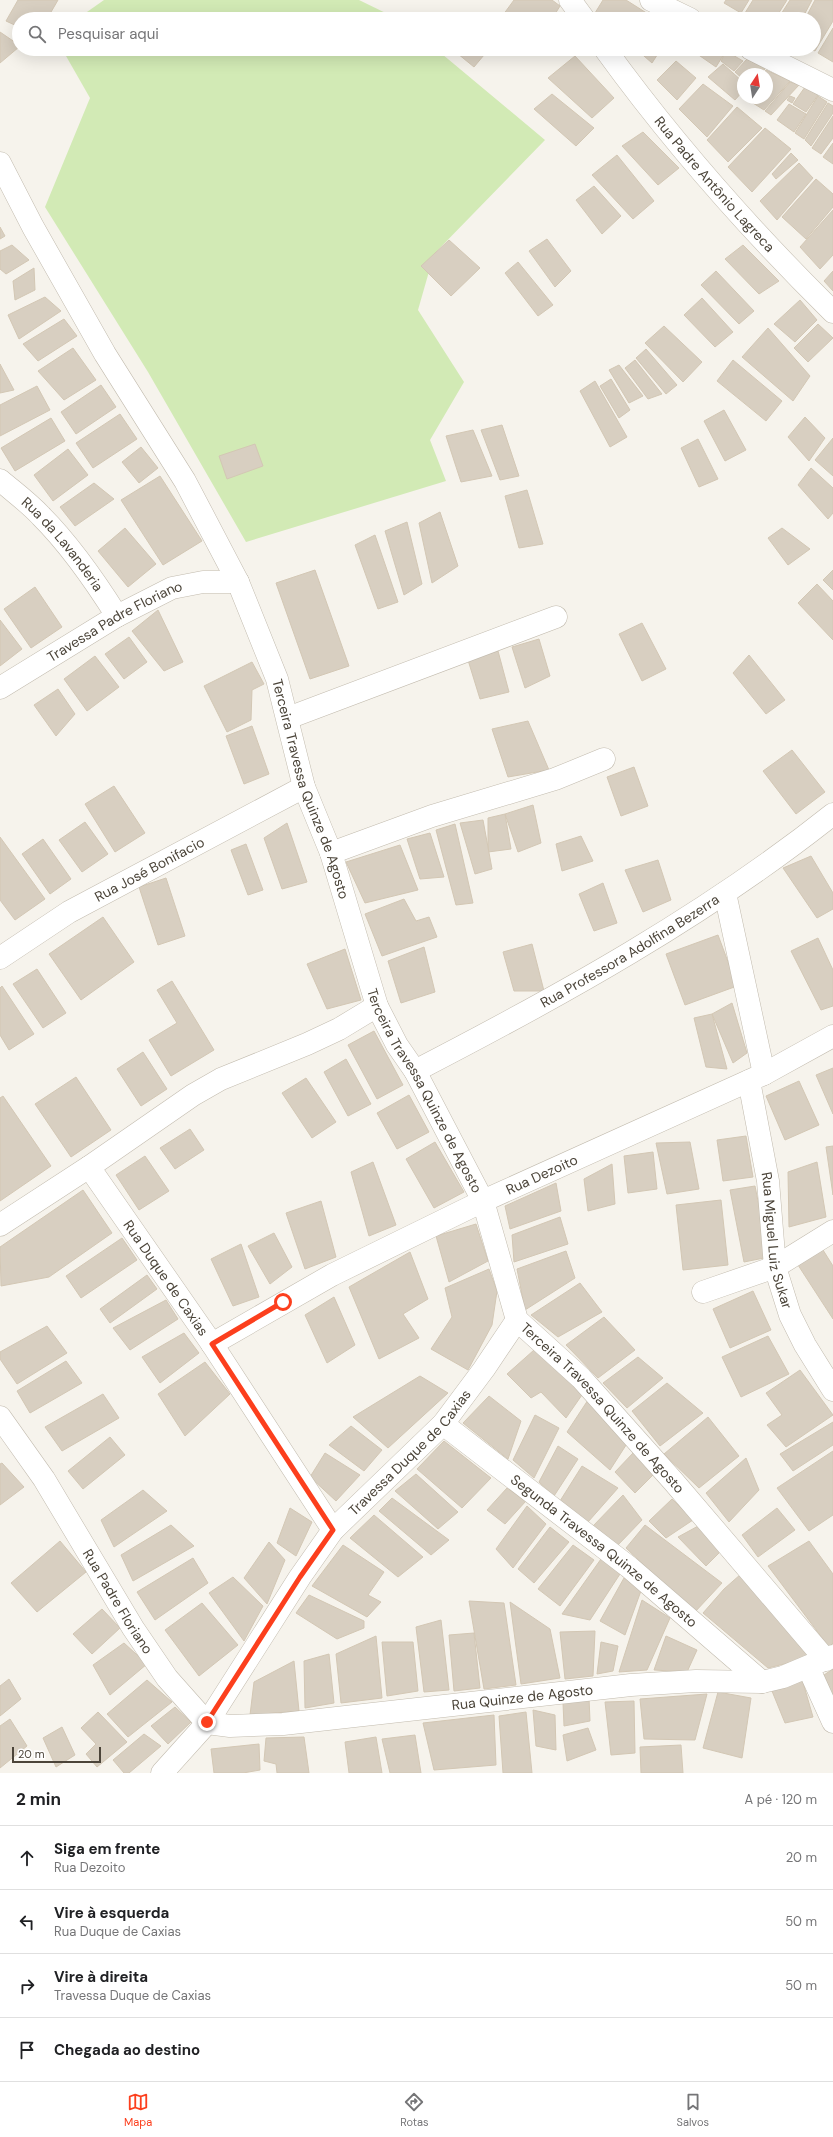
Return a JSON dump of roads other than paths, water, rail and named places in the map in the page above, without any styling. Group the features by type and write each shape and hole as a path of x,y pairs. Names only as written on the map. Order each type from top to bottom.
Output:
{"street":[{"path":"570,0 579,12"},
{"path":"651,0 676,12"},
{"name":"Rua Padre Antônio Lagreca","path":"610,56 635,91 738,214 833,312"},
{"path":"765,56 833,90"},
{"name":"Terceira Travessa Quinze de Agosto","path":"0,163 33,227 105,354 185,481 238,582 272,666 288,718 304,787 331,853 378,1006 397,1045 415,1071 483,1201 517,1320 581,1378 673,1481 822,1661 833,1722"},
{"name":"Rua da Lavanderia","path":"0,480 41,516 69,547 92,576 117,616"},
{"name":"Travessa Padre Floriano","path":"0,688 117,616 172,588 203,582 238,582"},
{"path":"288,718 556,617"},
{"path":"331,853 432,816 555,779 604,759"},
{"name":"Rua José Bonifacio","path":"0,958 69,912 304,787"},
{"name":"Rua Professora Adolfina Bezerra","path":"415,1071 551,998 666,931 726,893 833,814"},
{"name":"Rua Miguel Luiz Sukar","path":"726,893 756,1077 776,1267 790,1314 805,1345 833,1390"},
{"path":"0,1225 89,1167 187,1099 221,1079 308,1044 339,1029 378,1006"},
{"name":"Rua Dezoito","path":"212,1344 332,1275 483,1201 756,1077 833,1036"},
{"name":"Rua Duque de Caxias","path":"89,1167 212,1344 333,1530"},
{"path":"702,1292 776,1267 833,1231"},
{"name":"Travessa Duque de Caxias","path":"207,1722 300,1577 333,1530 443,1424 484,1369 517,1320"},
{"name":"Rua Padre Floriano","path":"0,1417 44,1479 134,1628 167,1678 207,1722"},
{"name":"Segunda Travessa Quinze de Agosto","path":"443,1424 629,1567 762,1682"},
{"name":"Rua Quinze de Agosto","path":"207,1722 230,1726 282,1724 631,1685 696,1681 762,1682 783,1677 822,1661"},
{"path":"162,1773 207,1722"}]}
